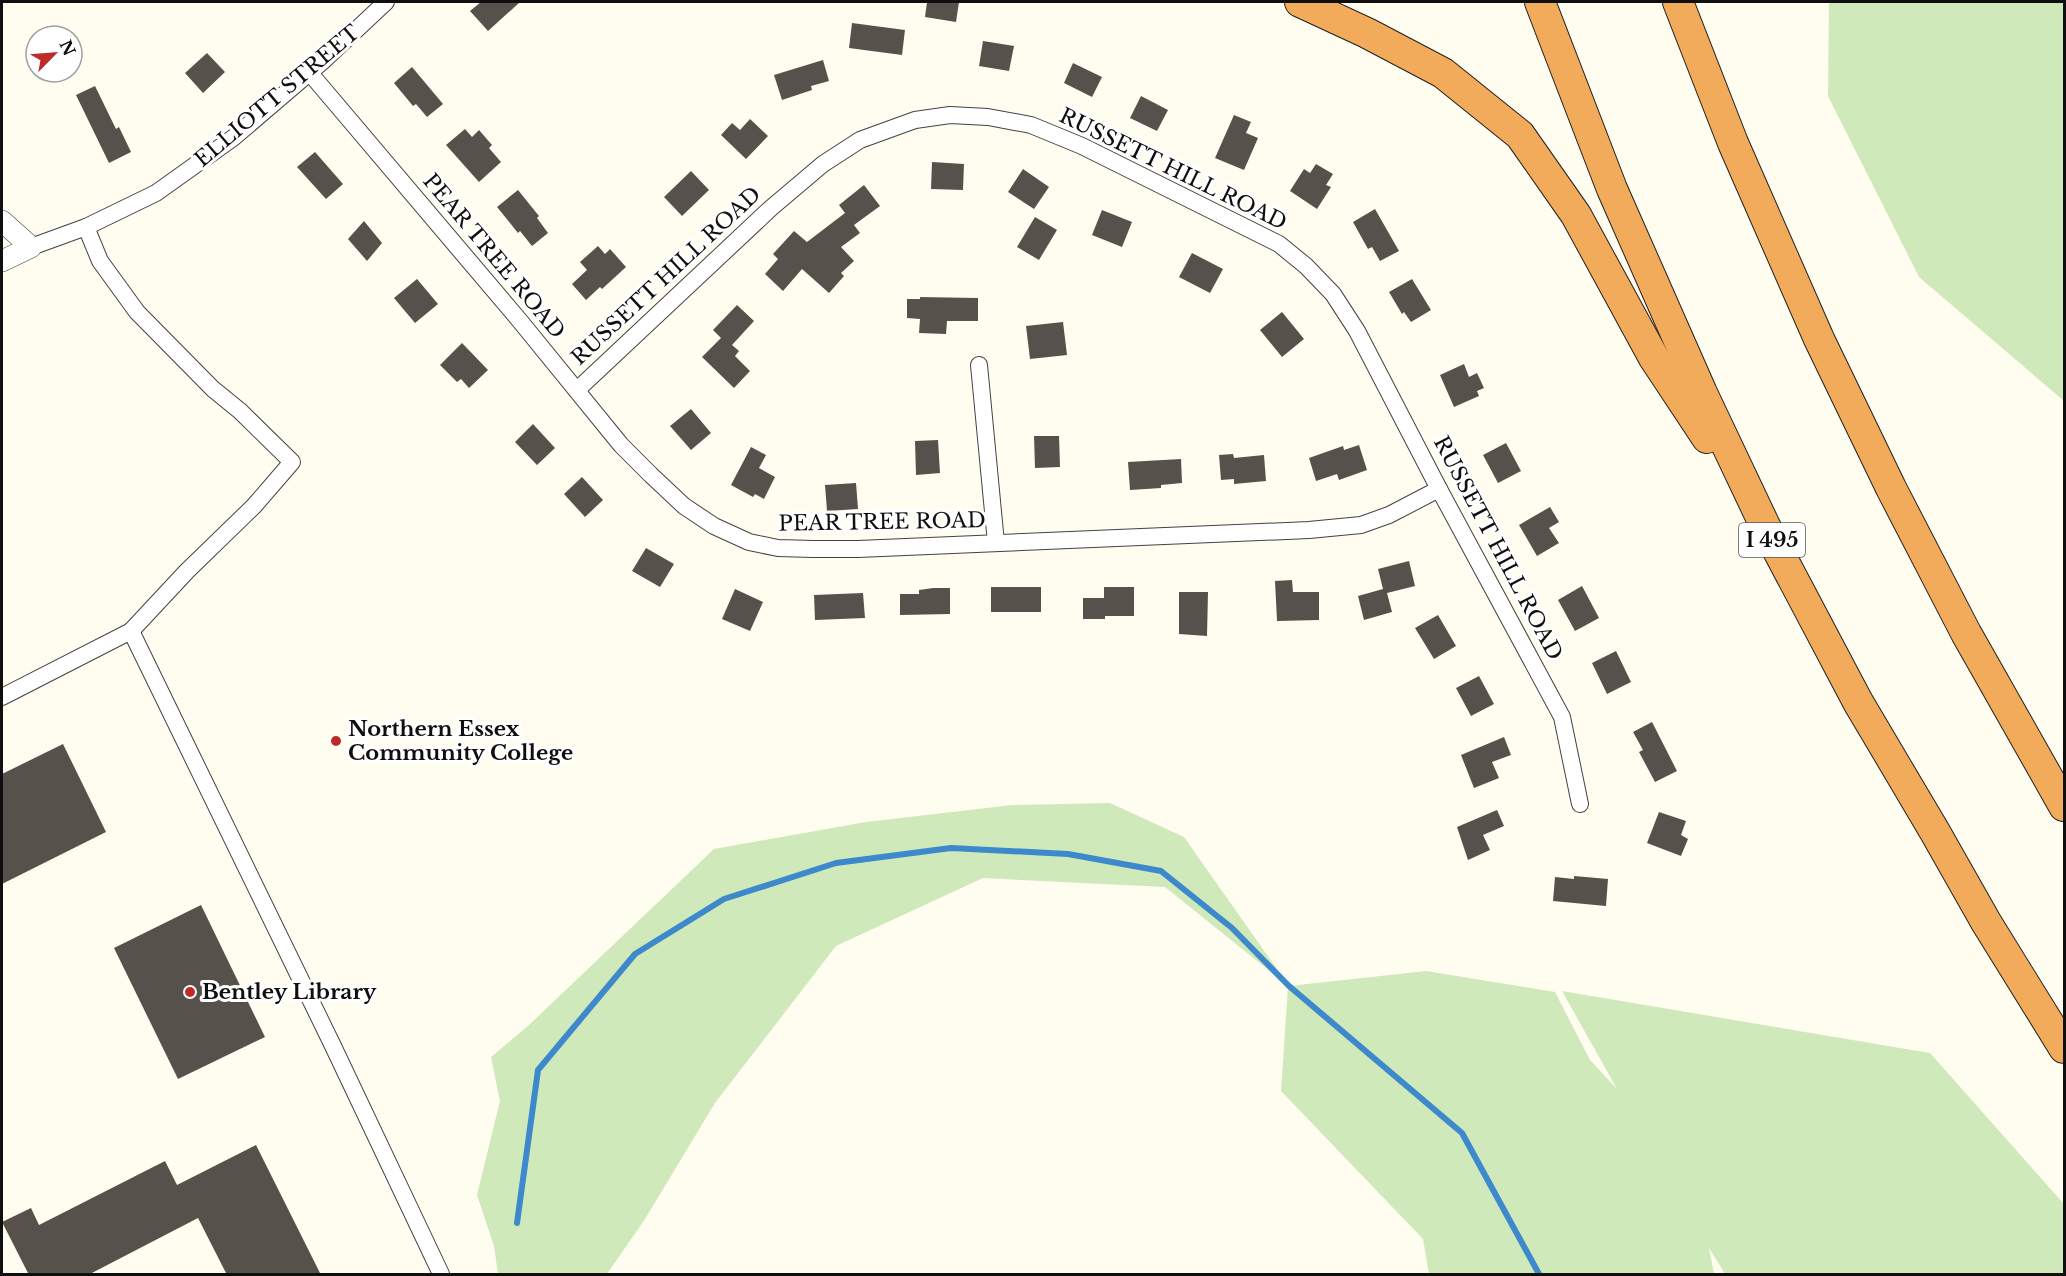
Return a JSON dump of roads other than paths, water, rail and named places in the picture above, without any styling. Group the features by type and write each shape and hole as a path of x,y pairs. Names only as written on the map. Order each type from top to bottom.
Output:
{"highway":[{"path":"1300,2 1367,33 1443,73 1520,135 1576,215 1654,358 1765,526"},
{"name":"I 495","path":"1540,2 1612,189 1702,393 1765,526 1858,702 1992,932 2064,1048"},
{"path":"1678,2 1733,143 1824,349 1966,633 2064,806"}],"street":[{"name":"ELLIOTT STREET","path":"2,261 31,247 86,227 156,193 233,138 386,2"},
{"name":"PEAR TREE ROAD","path":"309,72 621,445 684,506 714,526 749,542 778,548 824,549 1297,530 1361,525 1389,515 1439,489"},
{"name":"RUSSETT HILL ROAD","path":"577,390 771,208 823,164 860,140 915,120 950,115 988,117 1031,125 1082,146 1279,244 1306,266 1333,294 1357,331 1562,717 1580,804"},
{"path":"2,221 31,247"},
{"path":"2,697 131,632 187,572 254,506 292,462 240,411 213,389 137,312 100,261 86,227"},
{"path":"979,365 996,543"},
{"path":"131,632 333,1046 441,1275"}],"waterway":[{"path":"517,1223 538,1070 635,954 724,899 836,863 951,848 1068,854 1161,871 1232,928 1289,986 1462,1133 1539,1274"}],"place":[{"name":"Northern Essex Community College","path":"336,741"},
{"name":"Bentley Library","path":"190,992"}]}
